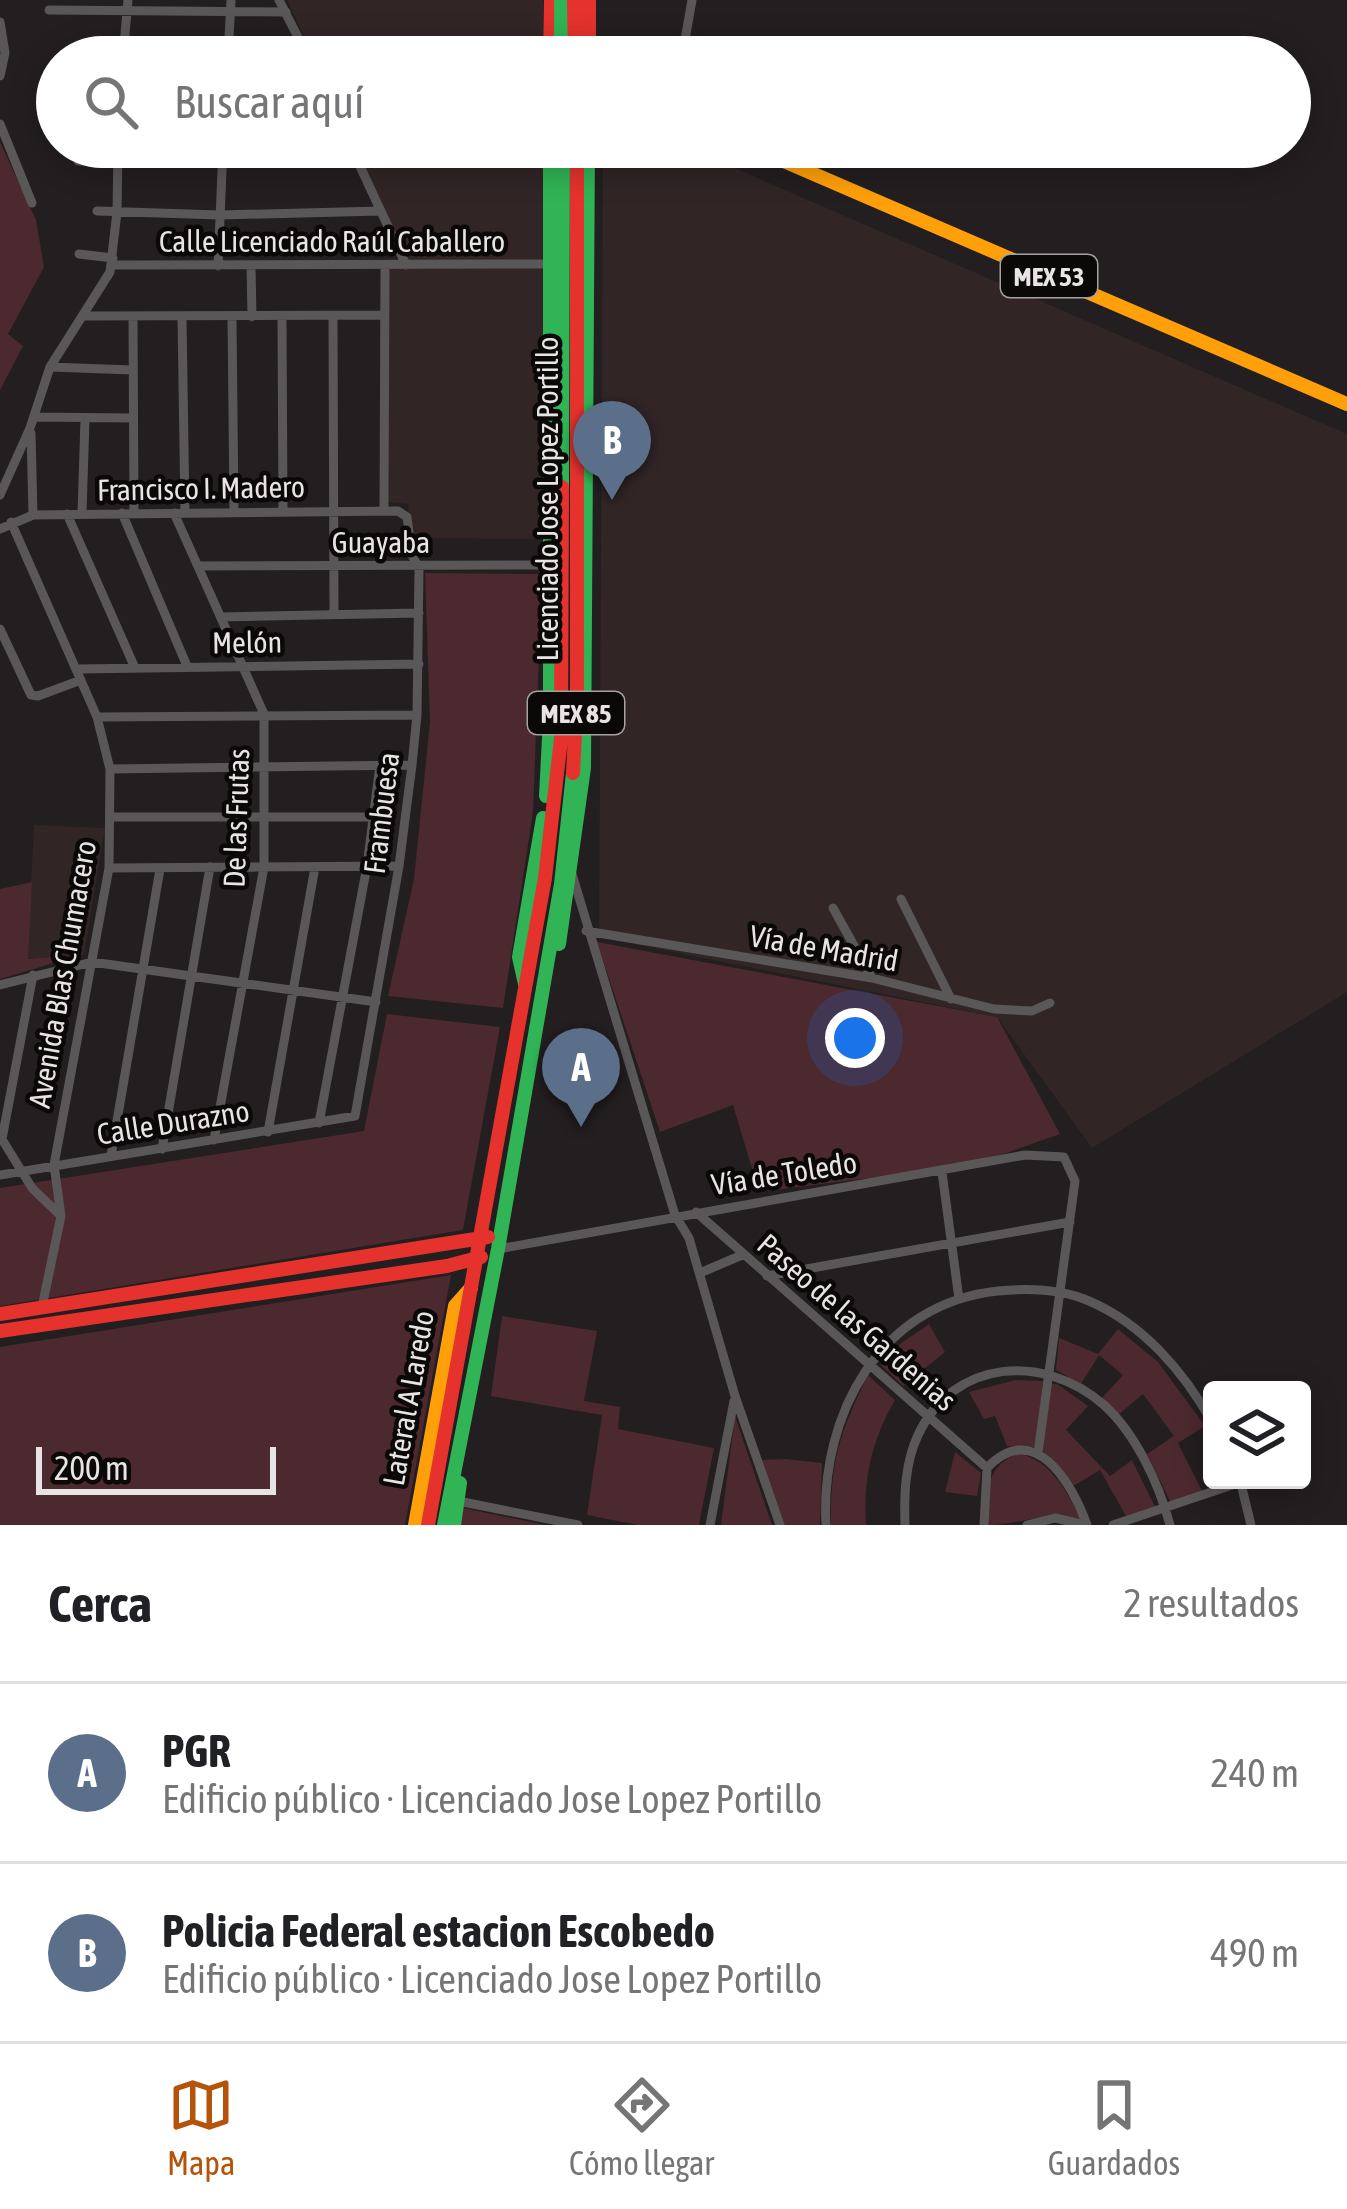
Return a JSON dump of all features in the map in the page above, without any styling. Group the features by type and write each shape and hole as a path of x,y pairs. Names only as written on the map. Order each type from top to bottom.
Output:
{"main road":[{"path":"576,0 577,36"},
{"path":"555,4 564,29 580,27 589,8"},
{"path":"552,36 555,4"},
{"path":"555,4 560,36"},
{"name":"Licenciado Jose Lopez Portillo","path":"444,1525 503,1244 561,739 550,168"},
{"name":"Licenciado Jose Lopez Portillo","path":"428,1525 478,1237 532,988 561,884 572,790 577,670 563,168"},
{"name":"Licenciado Jose Lopez Portillo","path":"557,564 569,431 576,168"},
{"name":"Licenciado Jose Lopez Portillo","path":"532,988 553,970 581,808 589,168"},
{"name":"MEX 53","path":"801,168 1347,404"},
{"path":"0,1314 478,1237 503,1244"},
{"path":"0,1331 474,1261 503,1244"},
{"name":"Lateral A Laredo","path":"415,1525 454,1306 471,1288"},
{"name":"Lateral A Laredo","path":"454,1525 460,1478 456,1460"}],"street":[{"path":"279,0 298,36"},
{"path":"686,36 692,0"},
{"path":"49,10 79,4 230,6 286,13"},
{"path":"125,36 127,5"},
{"path":"229,36 230,6"},
{"path":"0,22 5,53 0,76"},
{"path":"0,124 32,202"},
{"path":"0,495 50,368 113,262 117,168"},
{"path":"218,266 222,168"},
{"path":"361,168 406,265"},
{"path":"97,211 381,211"},
{"name":"Calle Licenciado Raúl Caballero","path":"79,254 113,262 218,266 550,264"},
{"path":"384,511 385,265"},
{"path":"251,266 252,316"},
{"path":"84,316 384,315"},
{"path":"333,316 334,613"},
{"path":"133,317 128,513 188,666"},
{"path":"232,317 234,511"},
{"path":"282,317 283,511"},
{"path":"180,513 182,318"},
{"path":"50,368 132,370"},
{"path":"32,422 133,418"},
{"path":"82,513 85,419"},
{"path":"32,422 33,515"},
{"name":"Francisco I. Madero","path":"0,529 33,515 82,513 404,514"},
{"name":"De las Frutas","path":"180,513 264,714 264,867 214,1140"},
{"path":"68,514 135,668"},
{"name":"Frambuesa","path":"354,1118 399,866 417,715 418,565 404,514"},
{"name":"Avenida Blas Chumacero","path":"11,522 97,717 110,769 109,868 54,1165 61,1216 42,1307"},
{"name":"Guayaba","path":"199,566 557,564"},
{"path":"221,617 419,613"},
{"name":"Melón","path":"0,629 31,695 38,696 79,674 135,668 419,664"},
{"path":"97,717 417,715"},
{"path":"320,1123 367,866 380,765"},
{"path":"110,769 412,765"},
{"path":"111,817 373,817"},
{"path":"109,868 399,866"},
{"path":"162,1149 210,867"},
{"path":"268,1132 315,867"},
{"path":"111,1156 160,868"},
{"path":"572,872 675,1216 689,1238 735,1396 780,1525"},
{"path":"901,899 951,999"},
{"path":"833,908 872,978"},
{"name":"Vía de Madrid","path":"586,931 872,978 1012,1012 1032,1011 1050,1003"},
{"path":"0,985 92,962 376,1002"},
{"path":"33,975 1,1138 20,1172 61,1216"},
{"name":"Calle Durazno","path":"0,1175 354,1118"},
{"name":"Vía de Toledo","path":"503,1244 1025,1155 1064,1157 1074,1174 1070,1222"},
{"path":"942,1172 959,1299"},
{"name":"Paseo de las Gardenias","path":"696,1212 988,1468"},
{"path":"767,1276 1070,1222 1037,1453"},
{"path":"700,1273 742,1255"},
{"path":"826,1525 827,1474 838,1423 870,1363 903,1329 959,1299 1010,1290 1060,1292 1090,1302 1130,1324 1176,1370 1203,1409"},
{"path":"905,1525 911,1453 928,1415 961,1387 984,1375 1016,1370 1047,1372 1086,1392 1114,1416 1137,1450 1171,1525"},
{"path":"710,1525 735,1396"},
{"path":"984,1525 988,1468 1016,1450 1037,1453 1067,1484 1086,1525"},
{"path":"1113,1525 1218,1489"},
{"path":"1243,1489 1251,1525"},
{"path":"458,1502 578,1525"},
{"path":"1027,1525 1055,1518 1086,1525"}],"shaded area":[{"path":"287,0 543,0 543,36 303,36"},
{"path":"0,142 36,220 44,267 8,334 23,346 0,390"},
{"path":"363,168 543,168 545,539 410,538 408,504 389,502 386,270 406,263"},
{"path":"603,168 734,168 1347,434 1347,992 1092,1148 997,1017 599,937"},
{"path":"425,573 542,574 533,812 503,1008 388,996 414,879 430,722"},
{"path":"34,825 105,828 84,954 27,959"},
{"path":"32,882 28,959 84,954 0,979 0,889"},
{"path":"597,942 997,1017 1060,1134 972,1165 759,1192 733,1105 660,1132"},
{"path":"387,1014 500,1027 463,1230 0,1306 0,1188 364,1131"},
{"path":"451,1275 405,1525 0,1525 0,1347"},
{"path":"502,1316 597,1331 584,1401 620,1407 618,1429 714,1448 699,1525 638,1525 587,1515 602,1415 491,1396"},
{"path":"929,1324 945,1352 903,1386 881,1365 900,1344"},
{"path":"1118,1329 1158,1362 1203,1423 1178,1443 1203,1493 1171,1503 1147,1454 1174,1436 1143,1394 1118,1415 1102,1398 1123,1375 1099,1355 1081,1384 1056,1370 1059,1338 1098,1354"},
{"path":"868,1375 895,1400 871,1460 866,1525 831,1525 839,1447"},
{"path":"1016,1380 1043,1381 1036,1447 1007,1446 995,1416 984,1419 969,1392"},
{"path":"1049,1384 1057,1384 1088,1406 1066,1430 1110,1476 1132,1460 1155,1507 1126,1516 1100,1470 1073,1486 1043,1451"},
{"path":"735,1416 772,1525 721,1525"},
{"path":"955,1452 981,1473 977,1496 945,1492"},
{"path":"1018,1453 1049,1470 1081,1520 1046,1517 988,1525 993,1474"},
{"path":"760,1460 822,1463 820,1525 783,1525"},
{"path":"463,1508 546,1525 460,1525"}],"traffic: fast":[{"path":"563,0 563,36"},
{"path":"546,796 550,168"},
{"path":"562,487 563,168"},
{"path":"559,944 584,768 588,168"},
{"path":"444,1525 561,884 573,773"},
{"path":"525,984 519,957 543,818"},
{"path":"454,1525 460,1483"}],"traffic: slow":[{"path":"800,168 1347,404"},
{"path":"415,1525 455,1306 471,1288"}],"traffic: jam":[{"path":"550,36 551,0"},
{"path":"576,0 577,36"},
{"path":"589,0 589,36"},
{"path":"573,773 577,168"},
{"path":"428,1525 545,878 561,739 562,487"},
{"path":"0,1314 488,1237"},
{"path":"0,1331 447,1266 481,1257"}],"place":[{"name":"Policia Federal estacion Escobedo","path":"612,500"},
{"name":"PGR","path":"581,1127"}]}
